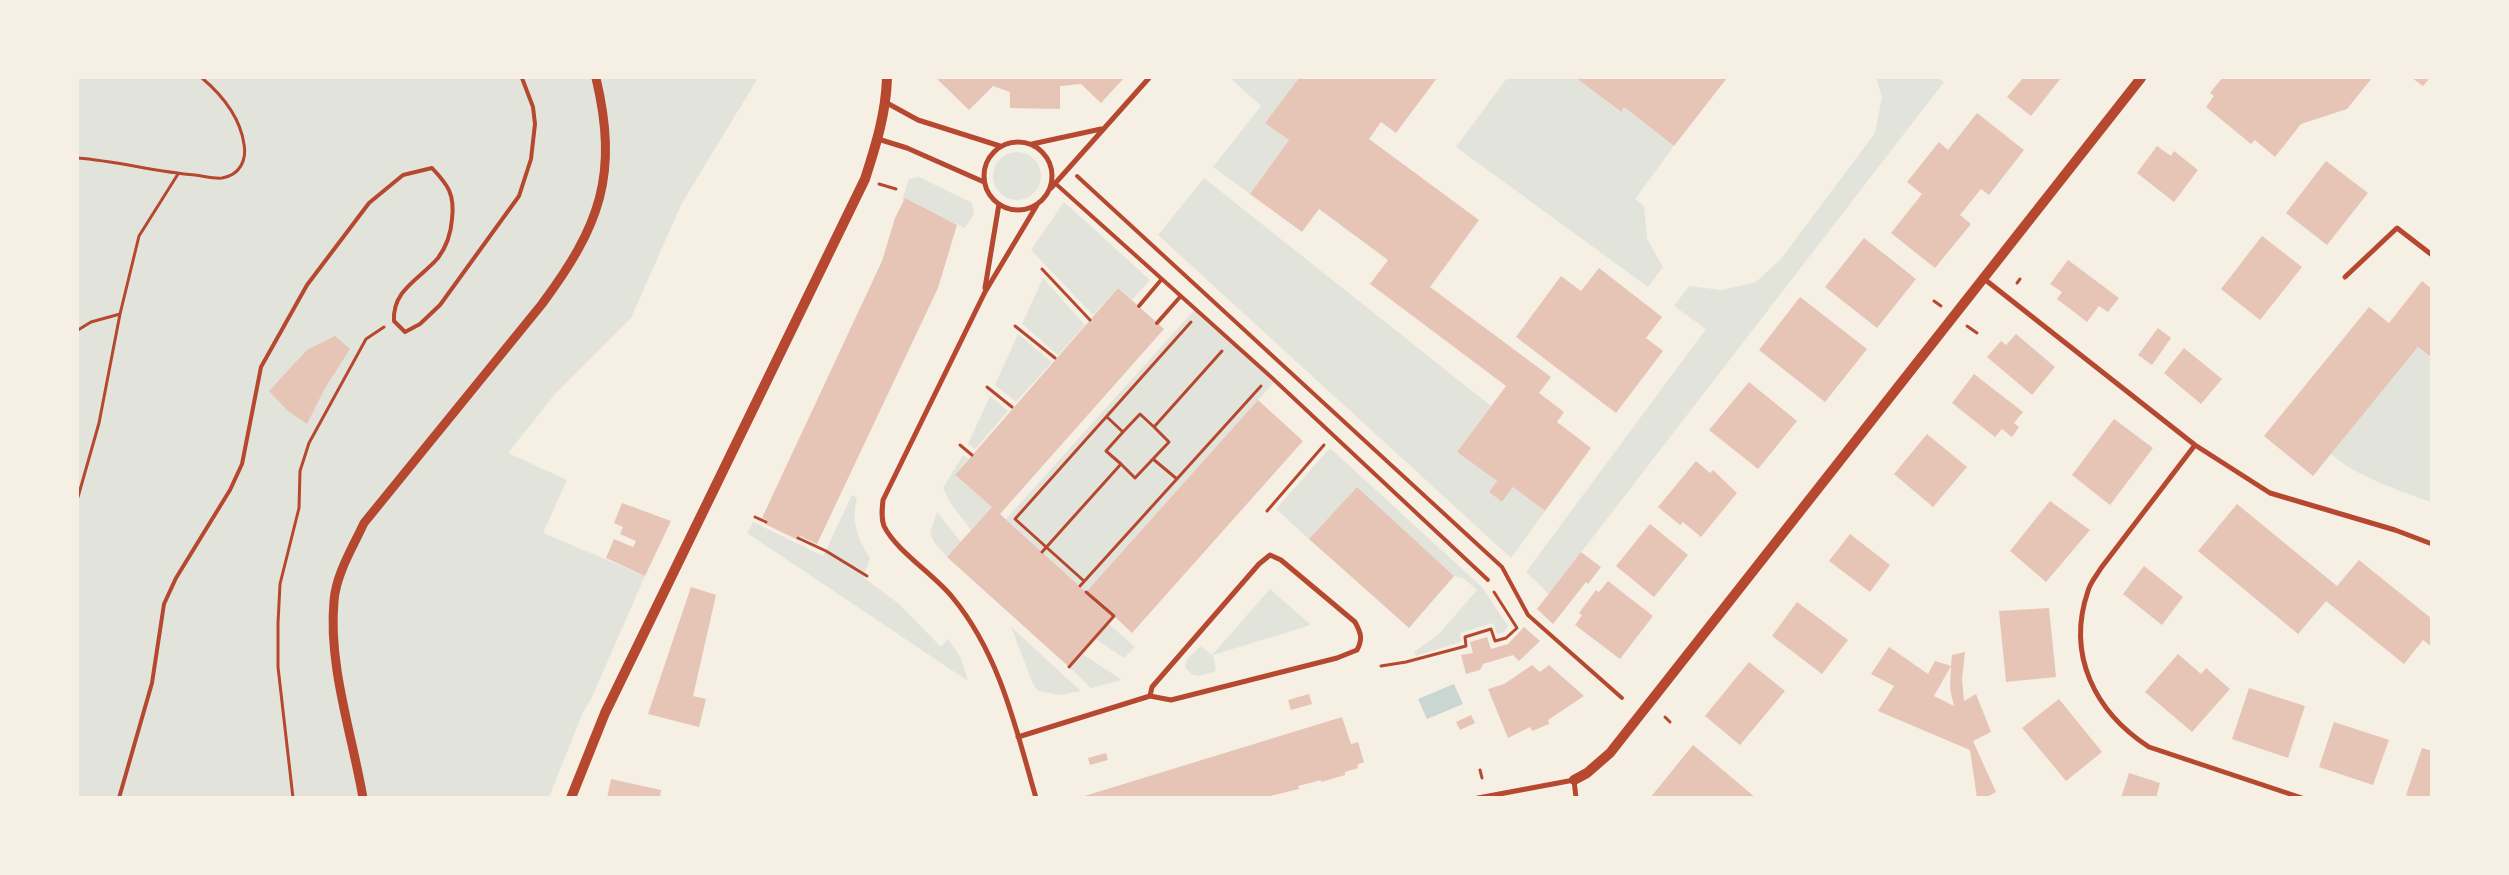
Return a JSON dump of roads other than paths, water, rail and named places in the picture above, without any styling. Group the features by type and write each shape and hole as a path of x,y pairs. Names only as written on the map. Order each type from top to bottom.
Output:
{"main road":[{"path":"571,798 605,713 865,178 878,140 886,103 887,78"},
{"path":"1574,780 1610,753 2141,78"}],"street":[{"path":"363,798 336,669 334,600 345,563 364,523 542,304 567,271 584,241 602,194 607,148 602,104 596,78"},
{"path":"1050,188 1056,184 1101,129 1149,78"},
{"path":"886,103 918,120 1000,146 1022,141 1032,144 1043,152 1050,163 1052,175 1050,188 1045,198 1037,205 984,292 883,500 882,517 891,537 953,597 974,628 998,674 1036,798"},
{"path":"1032,144 1101,129"},
{"path":"878,140 907,148 984,182"},
{"path":"1000,146 987,162 984,182 987,190 999,204 1011,210 1024,210 1037,205"},
{"path":"984,292 999,204"},
{"path":"2345,277 2397,228 2432,255"},
{"path":"1983,278 2196,446 2270,493 2394,530 2432,544"},
{"path":"2196,446 2101,568 2088,589 2082,615 2082,659 2093,689 2103,706 2132,735 2143,743 2166,753 2302,798"},
{"path":"1018,737 1150,696 1171,700 1337,658 1357,650 1361,642 1361,634 1355,622 1281,560 1270,555 1258,564 1152,687 1150,696"},
{"path":"1478,798 1574,780 1576,798"}],"lane":[{"path":"119,798 152,683 164,604 176,578 230,490 242,464 262,367 307,285 369,203 403,174 432,168 448,184 454,203 451,234 438,257 401,294 393,308 394,321 405,332 420,324 440,305 519,196 530,160 535,124 533,107 522,78"},
{"path":"1077,176 1502,568 1528,615 1622,698"},
{"path":"1056,184 1270,376 1488,580"},
{"path":"1139,306 1162,280"},
{"path":"1158,323 1180,297"}]}
